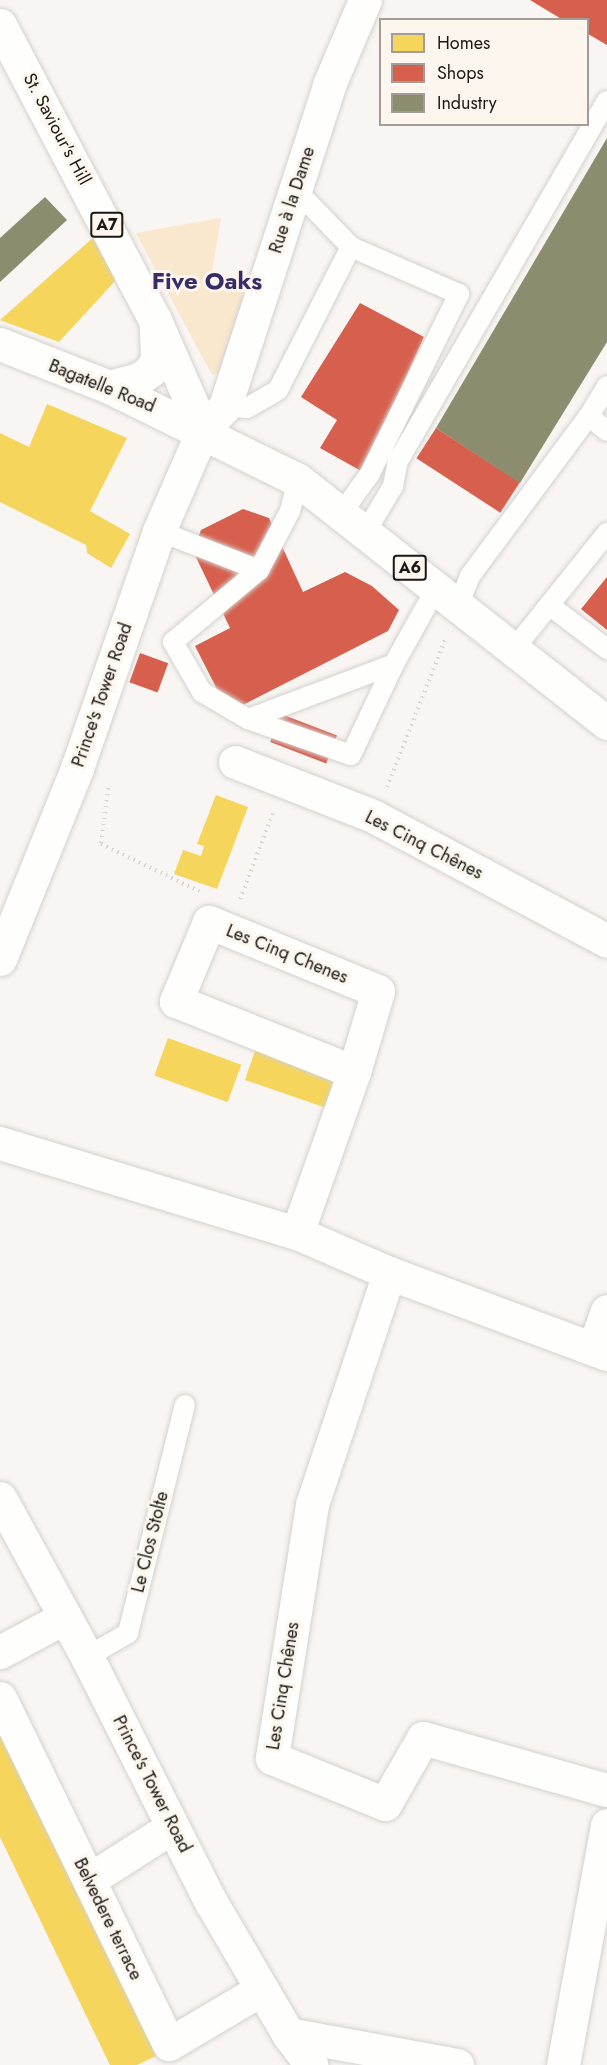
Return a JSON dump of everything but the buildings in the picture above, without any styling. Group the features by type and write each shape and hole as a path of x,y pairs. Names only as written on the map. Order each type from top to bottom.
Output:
{"street":[{"name":"Rue à la Dame","path":"203,430 225,405 329,85 365,0"},
{"name":"St. Saviour's Hill","path":"0,25 155,320 203,430"},
{"path":"109,387 139,379 154,365 159,344 155,320"},
{"name":"Bagatelle Road","path":"0,344 109,387 203,430"},
{"name":"A6","path":"203,430 298,480 607,723"},
{"name":"Prince's Tower Road","path":"0,959 77,768 159,531 203,430"},
{"name":"Les Cinq Chênes","path":"235,762 375,817 607,941"},
{"name":"Les Cinq Chenes","path":"297,1233 354,1072 378,991 219,925 176,1001 354,1072"},
{"path":"0,1143 297,1233 388,1273 600,1351 607,1311"},
{"name":"Les Cinq Chênes","path":"388,1273 312,1504 272,1758 385,1804 423,1738 607,1790"},
{"name":"Prince's Tower Road","path":"0,1498 87,1657 211,1902 288,2034 311,2065"},
{"path":"0,1652 65,1617"},
{"name":"Belvedere terrace","path":"0,1698 169,2044 262,1989"},
{"path":"563,2065 600,1913 607,1825"},
{"path":"89,1880 156,1837"},
{"path":"288,2034 457,2065"}],"lane":[{"path":"353,523 393,486 398,461 607,101"},
{"path":"295,189 351,247 459,294 369,476 353,523"},
{"path":"225,405 247,408 278,390 351,247"},
{"path":"298,480 290,511 259,570 172,642 201,692 248,719 351,755 394,663 447,597 470,576 589,416 607,386"},
{"path":"589,416 607,431"},
{"path":"159,531 259,570"},
{"path":"514,649 607,533"},
{"path":"549,605 607,649"},
{"path":"248,719 394,663"},
{"name":"Le Clos Stolte","path":"87,1657 128,1633 185,1405"}],"path":[{"path":"375,817 447,597"},
{"path":"77,768 109,776 101,844 198,888 219,925"},
{"path":"219,925 285,782"}],"shaded area":[{"path":"221,218 210,283 253,296 231,363 212,375 136,233"}],"district":[{"name":"Five Oaks","path":"207,281"}]}
